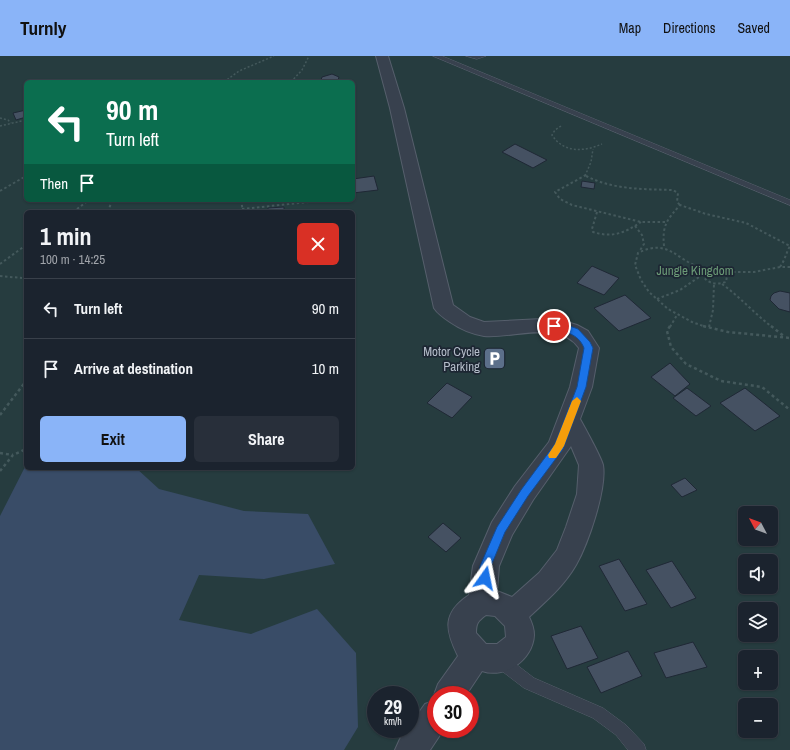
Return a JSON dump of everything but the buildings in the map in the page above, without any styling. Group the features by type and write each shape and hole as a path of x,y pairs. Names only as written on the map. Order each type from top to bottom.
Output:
{"street":[{"path":"382,56 397,108 444,308 462,322 485,329 554,326 567,328 581,336 589,348 581,387 560,446 524,493 501,530 486,566 482,602"},
{"path":"513,614 548,582 567,558 589,494 591,465 570,420"},
{"path":"482,602 493,602 504,606 513,614 518,624 520,635 517,646 509,654 487,657 467,646 462,636 461,624 465,614 472,607 482,602"},
{"path":"458,686 487,657"},
{"path":"411,750 427,728"}],"lane":[{"path":"436,56 790,203"},
{"path":"469,56 483,56"},
{"path":"487,657 529,683 598,713 622,730 638,750"}],"path":[{"path":"225,80 233,74 274,56"},
{"path":"293,80 301,72 309,56"},
{"path":"0,118 8,120 11,123"},
{"path":"0,126 24,120"},
{"path":"561,126 555,130 552,135 561,145 582,150 592,149 602,144"},
{"path":"592,149 591,162 586,176 555,192 560,199 566,203 596,212 641,222 665,222"},
{"path":"586,176 598,183 612,187 673,190 678,193 677,202 680,205 706,214 746,223 790,246 786,254 786,261 780,267"},
{"path":"0,191 24,177"},
{"path":"76,210 86,202"},
{"path":"241,202 242,208 318,202"},
{"path":"664,246 663,234 665,222 680,205"},
{"path":"596,212 592,229 598,234 614,236 629,230 641,222"},
{"path":"635,226 642,235 644,244 638,253 635,265 642,284 656,299 677,314 709,327 728,332 790,338"},
{"path":"0,264 24,246"},
{"path":"638,253 646,248 664,246 705,270 714,269 723,272 754,272 780,267 790,267"},
{"path":"656,299 663,298 680,290 702,275 705,270"},
{"path":"702,275 706,281 714,284 722,284 728,279 723,272"},
{"path":"0,276 22,278"},
{"path":"709,327 714,310 714,284"},
{"path":"722,284 739,296 757,315 786,337"},
{"path":"677,314 667,331 671,347 686,364 721,381 762,387 790,410"},
{"path":"0,416 24,384"},
{"path":"0,471 13,455 24,450"},
{"path":"0,453 13,455"}],"green space":[{"name":"Jungle Kingdom","path":"0,56 790,56 790,750 0,750"}],"water":[{"path":"24,469 138,470 159,489 244,511 308,514 335,564 264,579 199,575 179,620 251,634 317,609 356,653 358,727 344,750 0,750 0,516"}],"slow traffic":[{"path":"552,455 560,446 577,401"}],"place":[{"name":"Motor Cycle Parking","path":"495,358"}],"route":[{"path":"485,578 486,566 501,530 524,493 560,446 581,387 589,348 581,336 575,332 567,328 554,326"}]}
